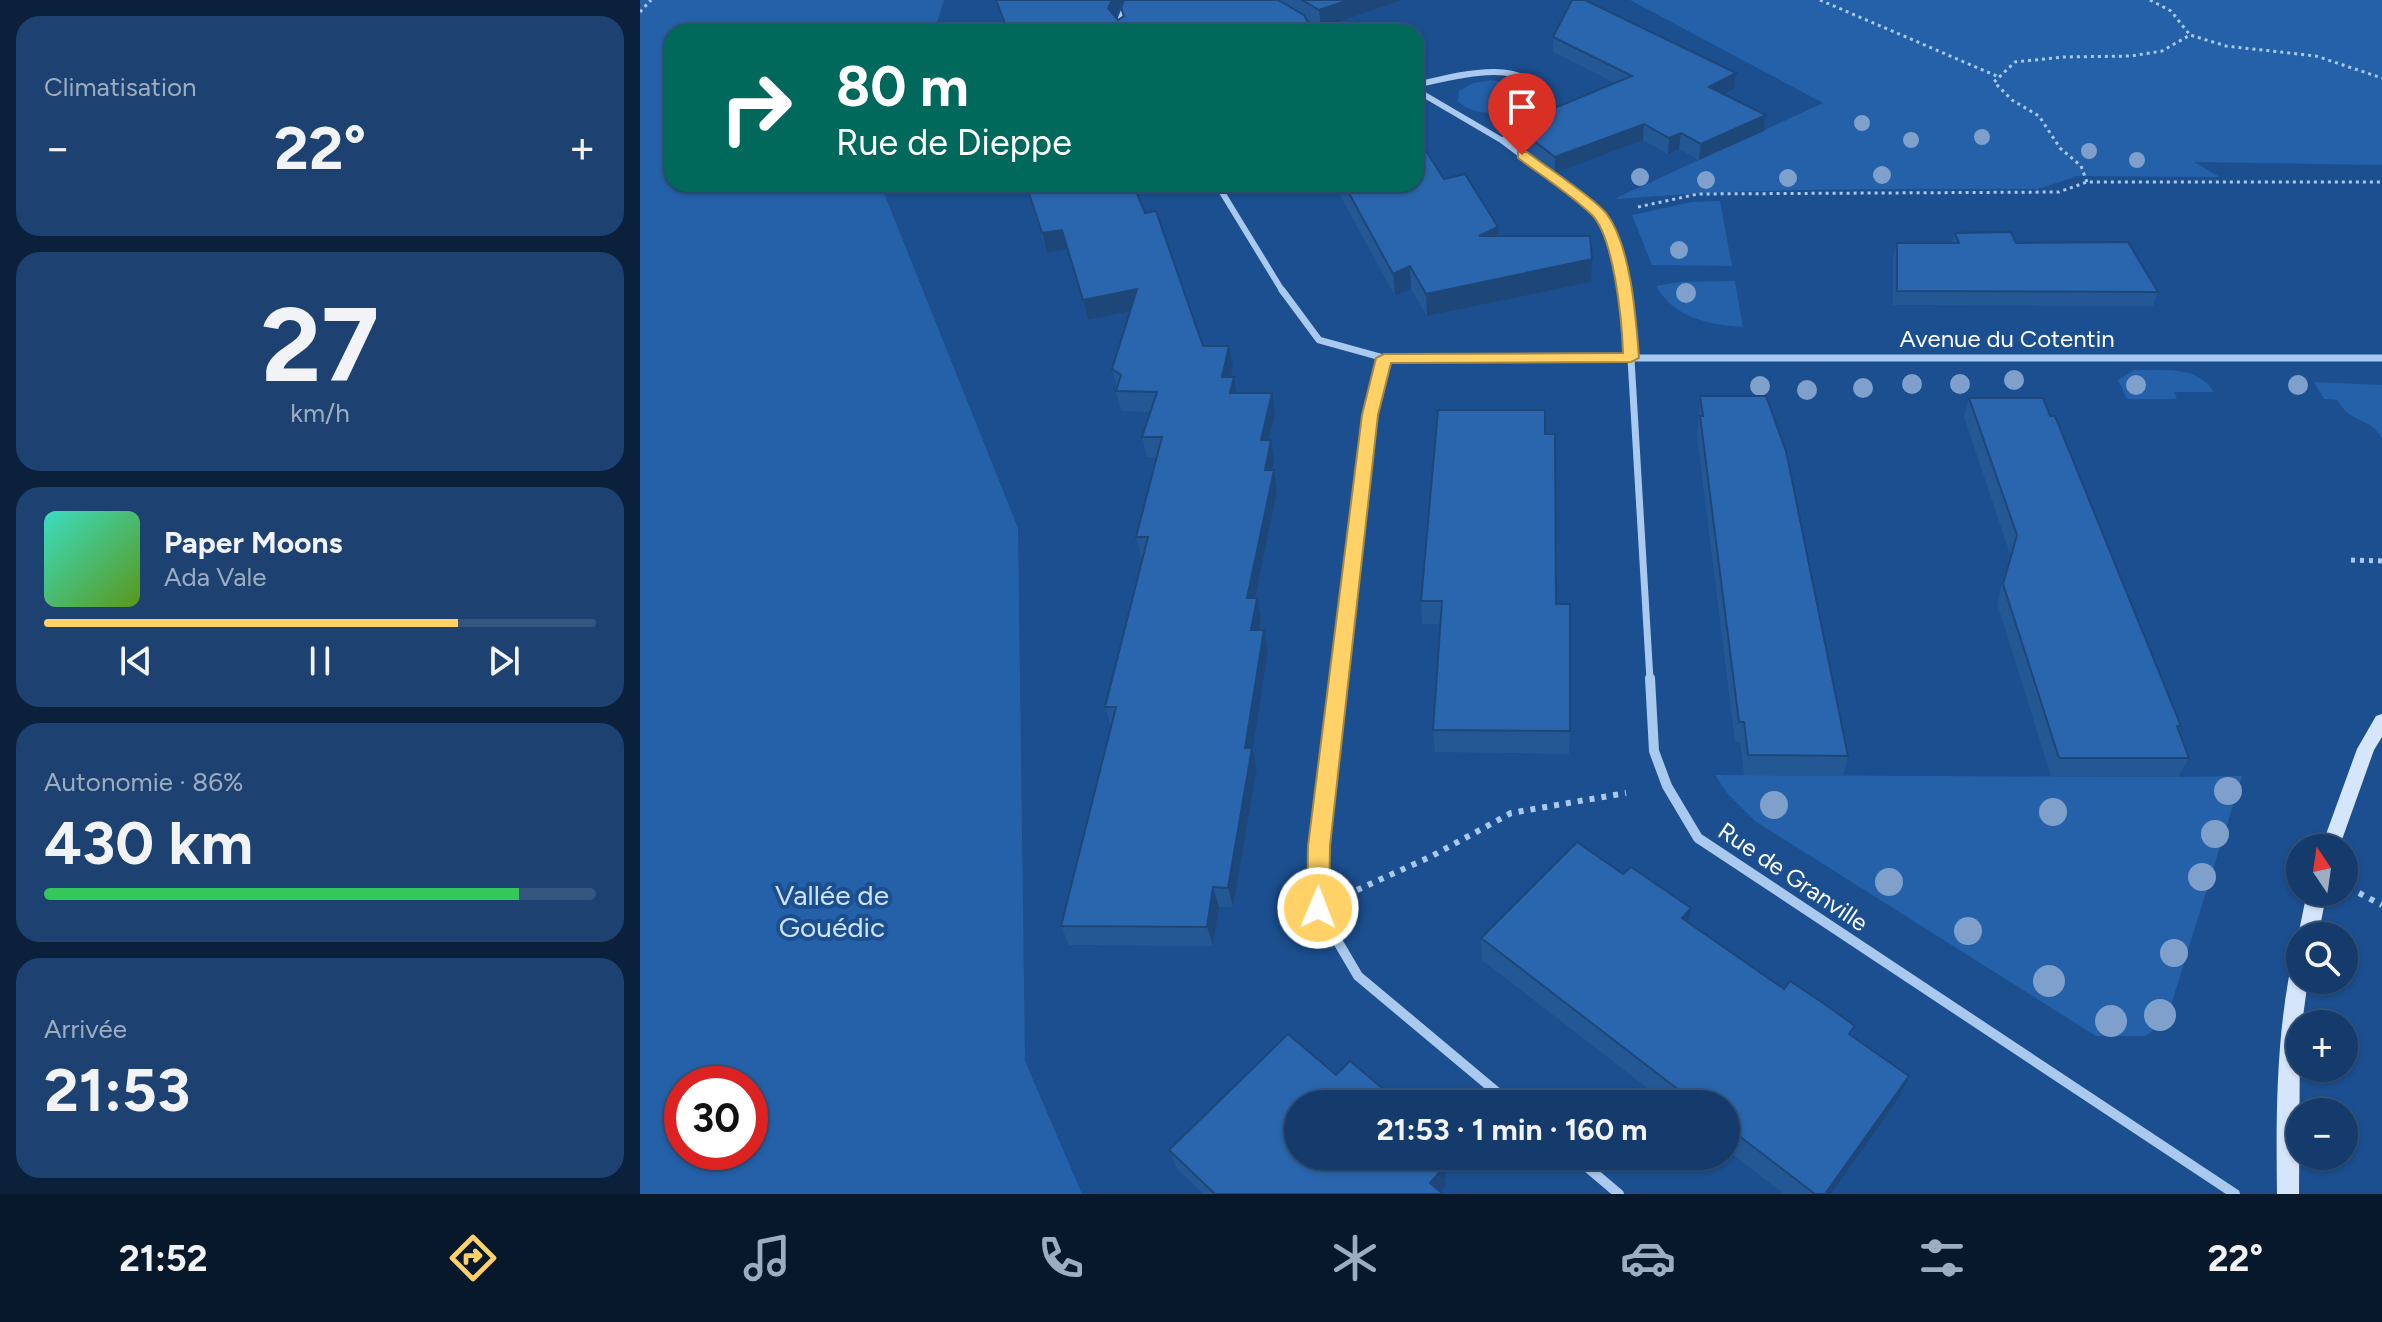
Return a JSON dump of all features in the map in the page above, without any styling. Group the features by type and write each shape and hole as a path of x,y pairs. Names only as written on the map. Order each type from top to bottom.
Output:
{"street":[{"path":"1119,24 1128,0"},
{"path":"1424,86 1472,73 1497,72 1522,77 1537,85 1542,93 1541,101 1503,141"},
{"path":"1424,93 1503,141 1600,215"},
{"name":"Avenue du Cotentin","path":"1222,192 1293,308 1319,340 1384,358 2382,358"},
{"name":"Rue de Granville","path":"1600,215 1616,250 1629,325 1654,751 1667,786 1698,838 2235,1194"},
{"path":"1384,358 1368,430 1319,846 1318,908 1358,976 1494,1090"},
{"path":"2335,834 2366,749 2382,721"},
{"path":"2288,1194 2290,1064 2295,994"},
{"path":"1591,1170 1619,1194"}],"path":[{"path":"640,12 651,0"},
{"path":"1820,0 1999,77"},
{"path":"2150,0 2171,11 2190,35 2226,46 2316,56 2382,78"},
{"path":"2087,182 2081,166 2060,148 2039,116 2012,100 1994,82 2015,62 2064,57 2131,56 2162,51 2190,35"},
{"path":"1600,215 1698,194 2059,192 2087,182 2382,182"},
{"path":"2351,560 2382,561"},
{"path":"1318,908 1432,856 1511,813 1667,786"}],"green space":[{"name":"Vallée de Gouédic","path":"640,0 944,0 936,24 664,24 664,192 884,192 1018,528 1025,1061 1082,1194 640,1194"},
{"path":"1630,0 2382,0 2382,165 2194,162 2220,177 2078,176 2038,189 1776,191 1618,199 1823,103"},
{"path":"1493,80 1519,88 1525,98 1522,103 1507,111 1490,113 1473,110 1458,102 1459,91 1473,83"},
{"path":"1720,201 1732,266 1652,265 1632,215 1692,202"},
{"path":"1735,281 1743,327 1705,322 1682,313 1656,286 1679,282"},
{"path":"2134,370 2189,373 2207,383 2214,392 2174,392 2177,399 2127,399 2118,380"},
{"path":"2314,382 2382,385 2382,438 2371,426 2349,414 2337,400 2324,399"},
{"path":"1715,775 2242,776 2167,1018 2146,1036 2096,1036 1755,821 1727,793"}],"building":[{"path":"996,0 1112,0 1108,8 1118,20 1124,16 1121,8 1124,0 1278,0 1304,15 1309,24 1005,24"},
{"path":"1302,0 1349,0 1319,10"},
{"path":"1572,0 1585,0 1736,73 1709,87 1766,115 1701,144 1681,133 1669,138 1644,124 1555,157 1529,137 1523,121 1632,76 1553,37"},
{"path":"1424,148 1444,179 1465,174 1498,227 1479,236 1590,236 1592,259 1426,294 1410,266 1393,274 1348,192 1424,192"},
{"path":"1029,192 1136,192 1145,213 1156,211 1203,346 1229,346 1222,377 1234,377 1230,393 1272,393 1261,440 1271,440 1265,470 1274,470 1247,598 1257,598 1251,630 1264,630 1245,748 1252,748 1228,888 1213,887 1207,927 1061,926 1116,707 1105,707 1148,537 1136,537 1162,437 1142,437 1157,392 1116,391 1121,375 1112,369 1137,289 1083,300 1062,230 1042,233"},
{"path":"2011,232 2016,243 2128,242 2158,292 1897,291 1897,243 1959,243 1955,233"},
{"path":"1700,396 1766,396 1786,451 1848,756 1748,755 1744,722 1739,722"},
{"path":"1969,398 2043,398 2050,416 2055,416 2181,726 2177,726 2189,758 2059,758 2003,584 2017,535"},
{"path":"1438,410 1545,410 1545,434 1555,434 1556,604 1570,604 1570,731 1433,730 1442,601 1421,601"},
{"path":"1577,842 1623,874 1631,867 1691,908 1682,918 1784,989 1790,981 1823,1003 1855,1026 1849,1034 1909,1076 1825,1194 1815,1194 1740,1137 1740,1090 1679,1090 1481,938"},
{"path":"1288,1034 1336,1075 1350,1061 1384,1090 1284,1090 1284,1170 1441,1170 1430,1183 1443,1194 1215,1194 1169,1150"}],"route":[{"path":"1318,908 1319,846 1366,446 1384,358 1631,358 1629,325 1616,250 1600,215 1522,155"}]}
